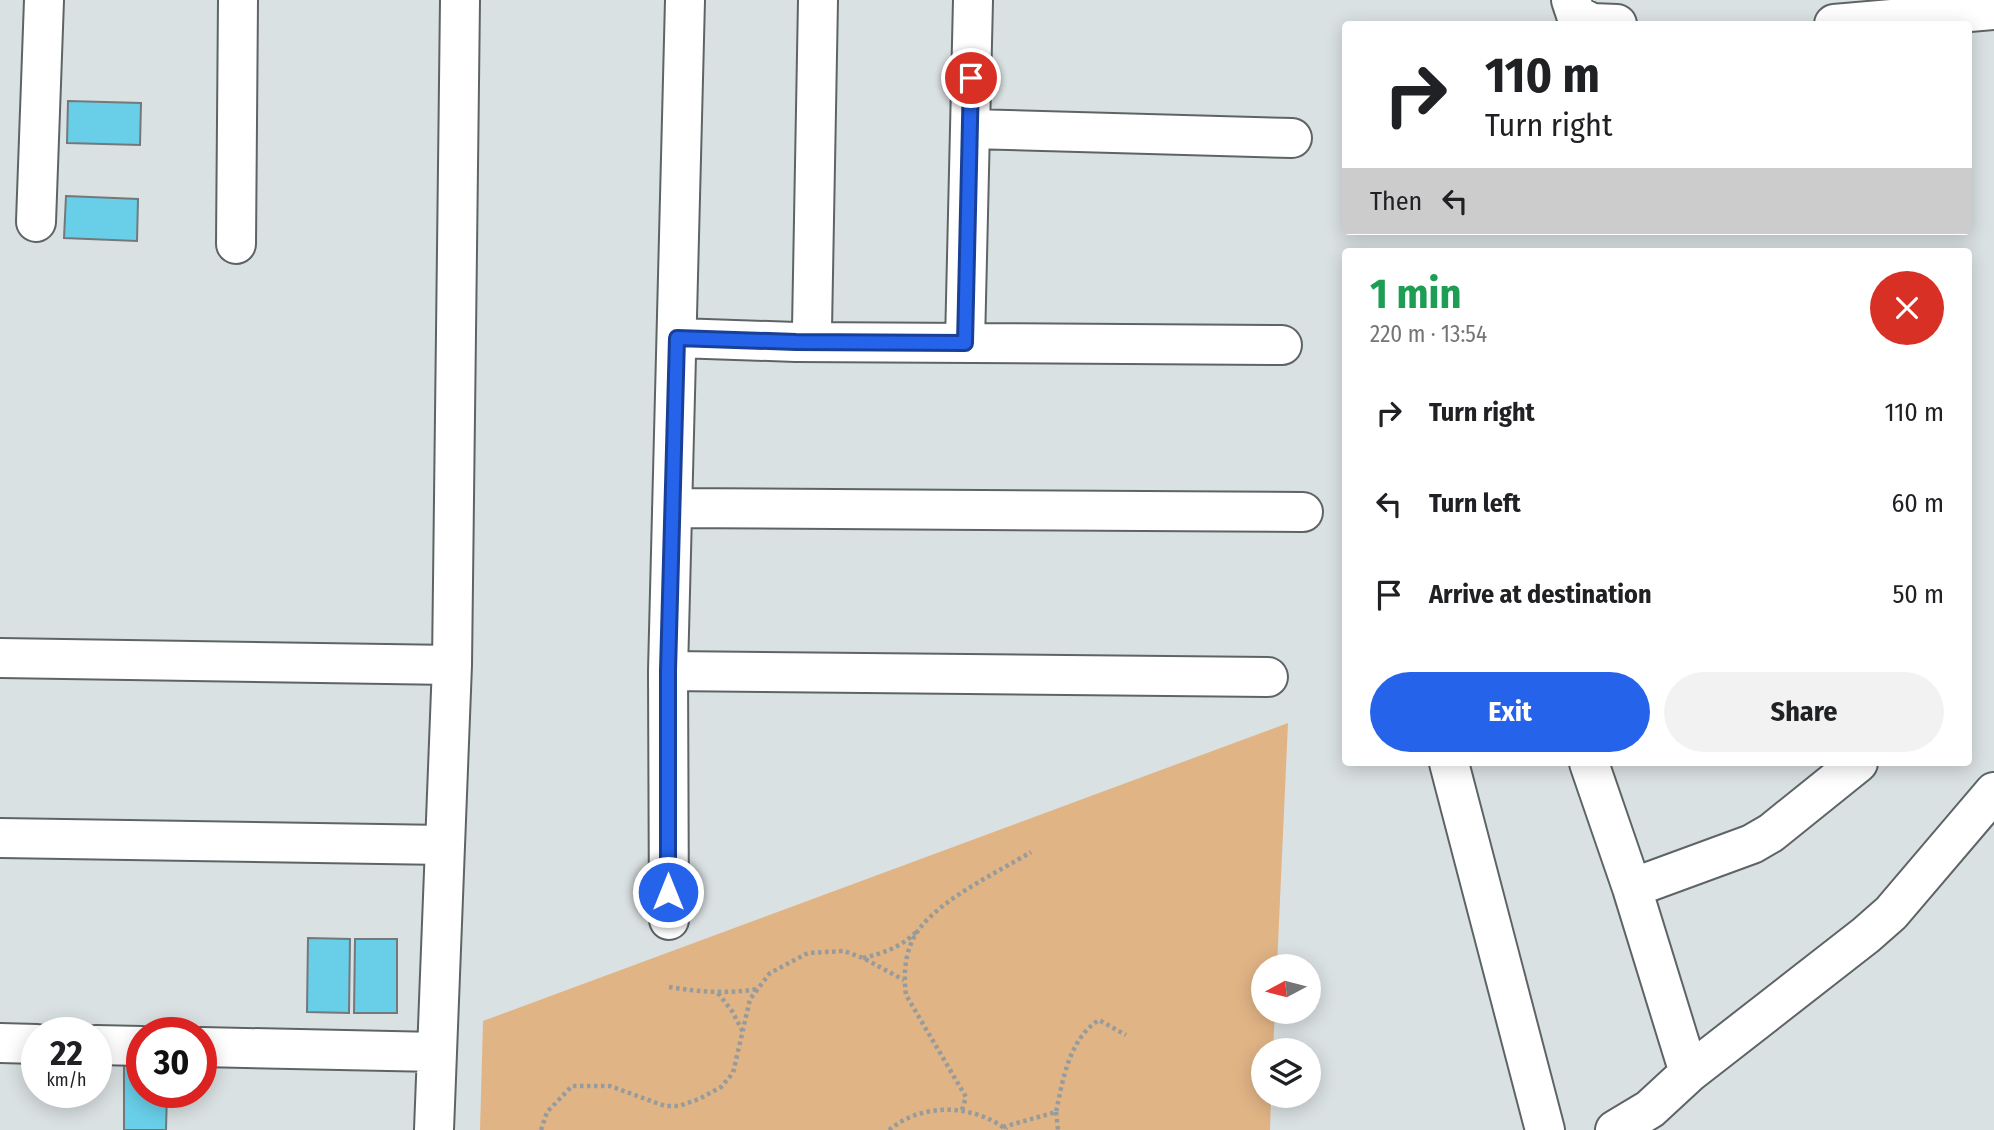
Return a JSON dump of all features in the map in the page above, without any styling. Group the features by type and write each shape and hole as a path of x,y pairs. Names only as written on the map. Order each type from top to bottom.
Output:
{"street":[{"path":"36,222 44,0"},
{"path":"236,244 238,0"},
{"path":"434,1130 452,665 460,0"},
{"path":"668,920 668,671 685,0"},
{"path":"796,342 805,339 812,329 818,0"},
{"path":"965,343 973,0"},
{"path":"1571,0 1576,15 1588,21"},
{"path":"1868,21 1994,10"},
{"path":"970,129 1292,138"},
{"path":"677,338 796,342 1282,345"},
{"path":"672,508 1303,512"},
{"path":"0,658 452,665"},
{"path":"668,671 1268,677"},
{"path":"1450,766 1545,1130"},
{"path":"1589,766 1632,888 1689,1073"},
{"path":"1632,888 1752,844 1771,833 1854,766"},
{"path":"1615,1130 1650,1109 1689,1073 1891,913 1994,792"},
{"path":"0,838 445,845"},
{"path":"0,1043 21,1044"},
{"path":"217,1047 437,1052"}],"path":[{"path":"863,958 885,953 907,941 944,904 1031,852"},
{"path":"919,929 908,953 904,980 906,995 966,1097 962,1110"},
{"path":"541,1130 547,1112 572,1086 610,1086 665,1106 679,1107 721,1087 733,1073 750,999 770,973 808,953 844,951 904,980"},
{"path":"670,987 718,993 758,989"},
{"path":"718,993 743,1032"},
{"path":"1058,1130 1056,1112 1065,1071 1087,1028 1099,1020 1126,1035"},
{"path":"889,1130 902,1119 933,1110 962,1110 992,1119 1005,1128 1056,1112"}],"shaded area":[{"path":"1288,723 1278,954 1251,954 1251,1024 1274,1024 1274,1038 1251,1038 1251,1108 1271,1108 1270,1130 480,1130 483,1021"}],"building":[{"path":"68,101 141,103 140,145 67,143"},
{"path":"66,196 138,199 137,241 64,238"},
{"path":"308,938 350,939 349,1013 307,1012"},
{"path":"355,939 397,939 397,1013 354,1013"},
{"path":"126,1064 126,1108 167,1108 166,1130 124,1130"}],"route":[{"path":"668,892 668,671 677,338 965,343 971,78"}]}
